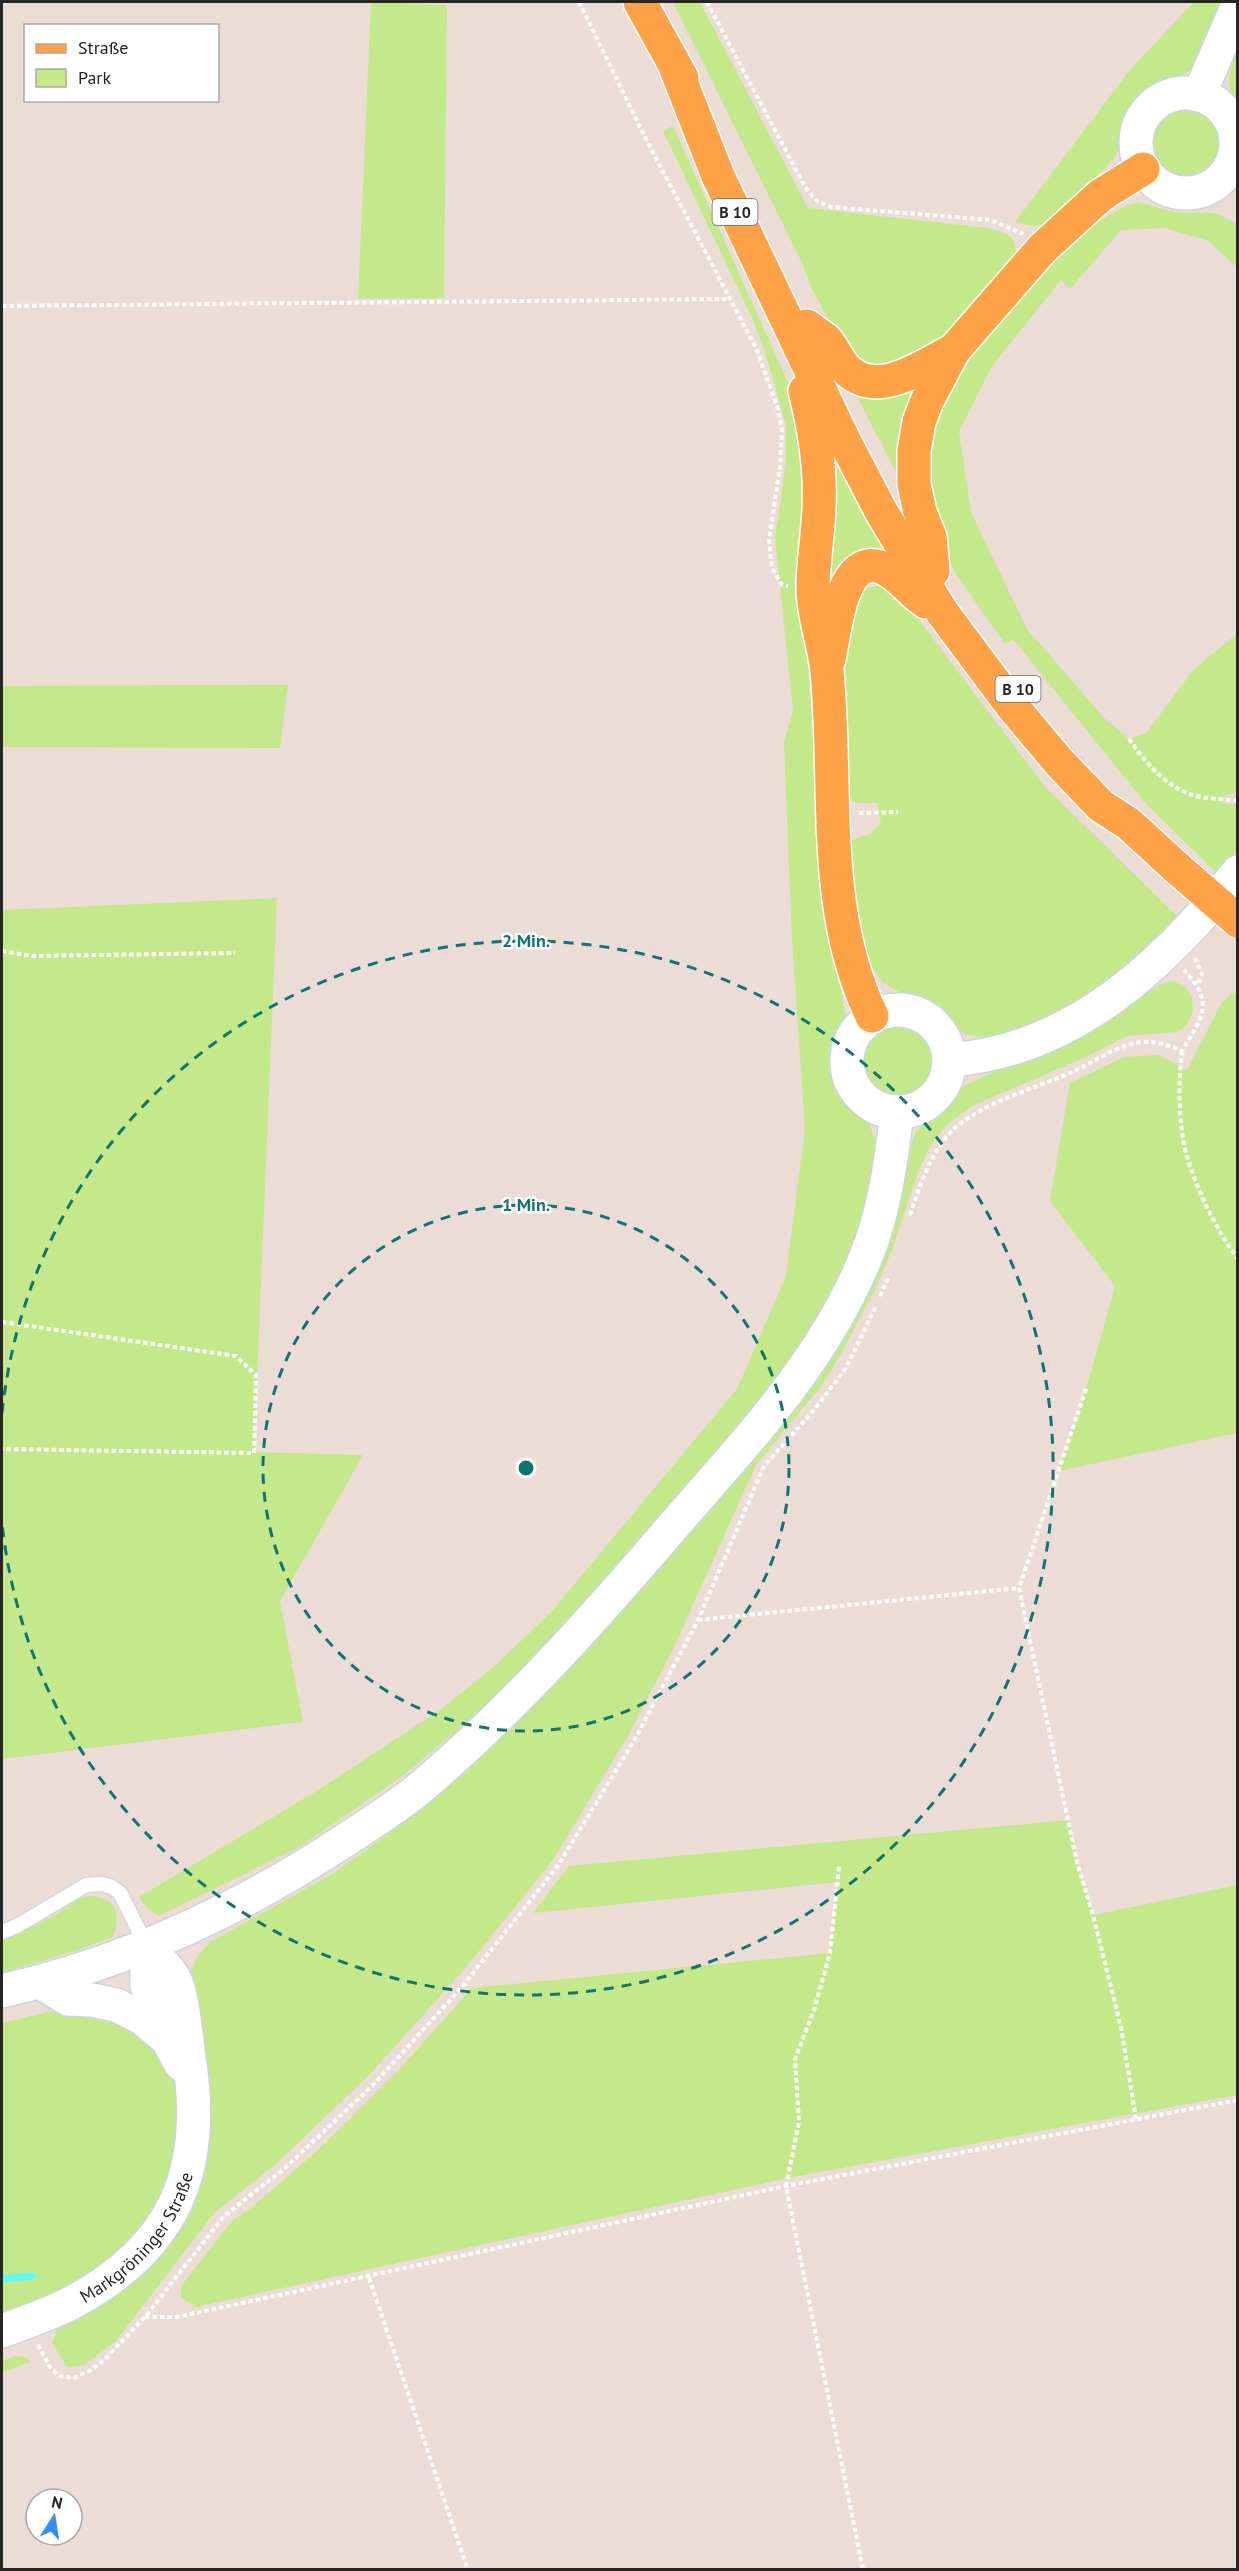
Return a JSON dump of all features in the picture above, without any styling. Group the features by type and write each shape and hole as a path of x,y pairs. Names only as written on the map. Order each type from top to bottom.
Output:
{"main road":[{"name":"B 10","path":"640,2 731,168 859,437 933,571 990,652 1067,748 1113,799 1129,824"},
{"path":"1199,95 1238,5"},
{"name":"B 10","path":"672,60 718,176 807,361 882,513 942,612 1013,707 1059,762 1101,806 1129,824 1238,921"},
{"path":"1189,93 1199,95 1213,101 1232,123 1236,139 1235,153 1230,167 1230,185 1199,191 1174,192 1151,179 1143,169 1136,146 1140,123 1146,112 1165,98 1189,93"},
{"path":"933,571 930,537 920,512 914,484 914,451 919,422 927,401 954,350 1042,249 1101,195 1143,169"},
{"path":"807,326 827,341 849,372 864,381 879,383 896,379 954,350"},
{"path":"807,361 803,385 814,424 819,460 819,506 813,587 814,612 826,669 838,888 846,949 853,973 872,1016"},
{"path":"826,669 843,591 848,580 860,569 872,565 885,569 916,596 942,612"},
{"path":"950,1060 969,1059 1003,1051 1066,1027 1134,983 1167,952 1238,872"},
{"path":"906,1010 928,1019 944,1037 950,1060 948,1074 934,1097 924,1106 897,1113 871,1105 861,1097 848,1074 846,1061 850,1041 861,1024 882,1012 906,1010"},
{"path":"2,1991 40,1982 147,1947 222,1912 318,1858 418,1789 473,1740 538,1676 620,1589 779,1404 821,1346 849,1297 873,1237 888,1180 897,1113"},
{"name":"Markgröninger Straße","path":"147,1947 147,1985 167,2039 194,2088"},
{"name":"Markgröninger Straße","path":"2,2331 72,2302 100,2286 127,2266 159,2232 187,2178 194,2146 194,2088 174,1978 147,1947"},
{"path":"40,1982 68,1999 92,2000 116,2005 142,2018 167,2039"}],"lane":[{"path":"2,1932 17,1926 86,1885 102,1884 120,1893 147,1947"}],"path":[{"path":"579,2 647,141 757,350 777,406 782,429 780,467 769,540 772,568 782,585 813,587"},
{"path":"707,2 805,187 818,201 831,207 991,220 1020,232 1042,249"},
{"path":"2,306 730,299"},
{"path":"1129,739 1150,768 1170,784 1194,795 1238,801"},
{"path":"833,814 897,812"},
{"path":"2,951 32,956 235,953"},
{"path":"1167,952 1198,985 1203,996 1200,1020 1182,1051 1179,1077 1183,1140 1202,1197 1238,1259"},
{"path":"908,1220 922,1179 935,1153 949,1134 964,1121 1125,1045 1143,1042 1164,1043 1182,1051"},
{"path":"32,2320 37,2344 51,2369 60,2376 74,2378 91,2370 104,2360 146,2317 224,2216 285,2168 372,2086 461,1988 557,1866 628,1750 698,1620 764,1466 815,1409 846,1368 891,1270"},
{"path":"2,1322 236,1356 256,1375 254,1453 2,1449"},
{"path":"1086,1389 1019,1588 1077,1863 1094,1915 1121,2027 1136,2119"},
{"path":"698,1620 1019,1588"},
{"path":"839,1867 830,1953 795,2059 799,2122 786,2186 863,2570"},
{"path":"146,2317 177,2317 368,2278 786,2186 1238,2100"},
{"path":"368,2278 468,2570"}],"green space":[{"path":"371,2 447,5 444,298 358,299"},
{"path":"673,2 700,2 808,208 987,228 1003,232 1012,238 1015,248 1013,264 936,347 874,369 844,348 811,287 802,263"},
{"path":"1194,2 1222,2 1191,69 1183,76 1155,89 1142,100 1131,113 1119,149 1112,161 1048,222 1042,225 1032,225 1015,222 1129,71"},
{"path":"1237,46 1237,105 1230,91 1230,84"},
{"path":"1186,110 1199,112 1214,125 1219,143 1217,156 1204,171 1186,176 1173,174 1158,161 1153,143 1155,130 1168,115"},
{"path":"673,126 794,396 807,451 807,648 831,936 846,1017 834,1060 838,1086 869,1122 875,1141 870,1189 857,1240 822,1315 759,1404 536,1659 468,1722 401,1777 301,1846 159,1916 148,1909 139,1897 320,1789 443,1708 497,1664 553,1610 737,1389 786,1276 805,1128 792,941 784,743 793,711 775,538 786,463 786,426 767,358 753,320 663,131"},
{"path":"1138,202 1175,212 1213,213 1228,219 1237,225 1237,267 1207,240 1164,228 1121,230 1070,289 1061,280 992,366 959,432 971,512 1027,629 1104,718 1129,739 1146,733 1194,669 1237,634 1237,792 1223,796 1223,803 1237,805 1237,851 1219,875 1147,805 1013,639 1005,644 956,574 940,542 924,444 956,377 1040,274 1068,245 1092,225 1123,207"},
{"path":"920,379 899,478 858,398 861,396 877,397"},
{"path":"833,455 883,548 869,548 854,552 843,562 829,588"},
{"path":"879,586 889,590 907,604 1045,787 1181,920 1102,990 1012,1034 977,1037 966,1034 956,1029 930,1006 891,988 876,972 861,938 849,841 870,834 881,823 877,803 857,803 847,798 843,729 848,615 853,598 866,588"},
{"path":"288,685 280,748 2,747 2,686"},
{"path":"277,898 254,1452 363,1455 280,1601 303,1722 2,1759 2,910"},
{"path":"1174,981 1186,988 1192,998 1193,1012 1187,1025 1177,1032 1127,1036 1082,1059 974,1105 946,1125 930,1147 917,1175 892,1250 874,1292 843,1350 823,1384 756,1465 674,1647 629,1734 553,1860 462,1972 370,2074 277,2163 215,2212 116,2341 84,2365 67,2367 52,2343 58,2327 199,2184 209,2146 210,2114 207,2071 188,1982 193,1965 202,1951 210,1942 331,1875 413,1816 540,1696 889,1226 915,1133 931,1115 964,1086 1087,1034 1125,1010 1153,988"},
{"path":"1233,992 1238,995 1237,1433 1059,1471 1086,1389 1115,1286 1050,1201 1070,1083 1124,1057 1159,1055 1187,1070 1221,1004"},
{"path":"898,1022 913,1025 926,1033 934,1046 937,1061 934,1076 926,1089 913,1097 898,1100 883,1097 870,1089 862,1076 859,1061 862,1046 870,1033 883,1025"},
{"path":"1069,1820 1077,1863 1094,1915 1237,1885 1237,2095 788,2178 196,2307 181,2298 181,2286 232,2221 252,2207 316,2152 398,2071 472,1988 830,1953 838,1882 533,1913 569,1866"},
{"path":"87,1896 104,1899 114,1908 117,1920 113,1937 2,1973 2,1941 55,1915 78,1899"},
{"path":"77,2009 111,2013 166,2060 175,2082 178,2114 177,2140 171,2169 160,2197 145,2220 106,2264 28,2307 2,2317 2,2023 49,2012"},
{"path":"16,2356 26,2357 31,2362 2,2372 2,2361"}],"waterway":[{"path":"2,2279 32,2276"}]}
